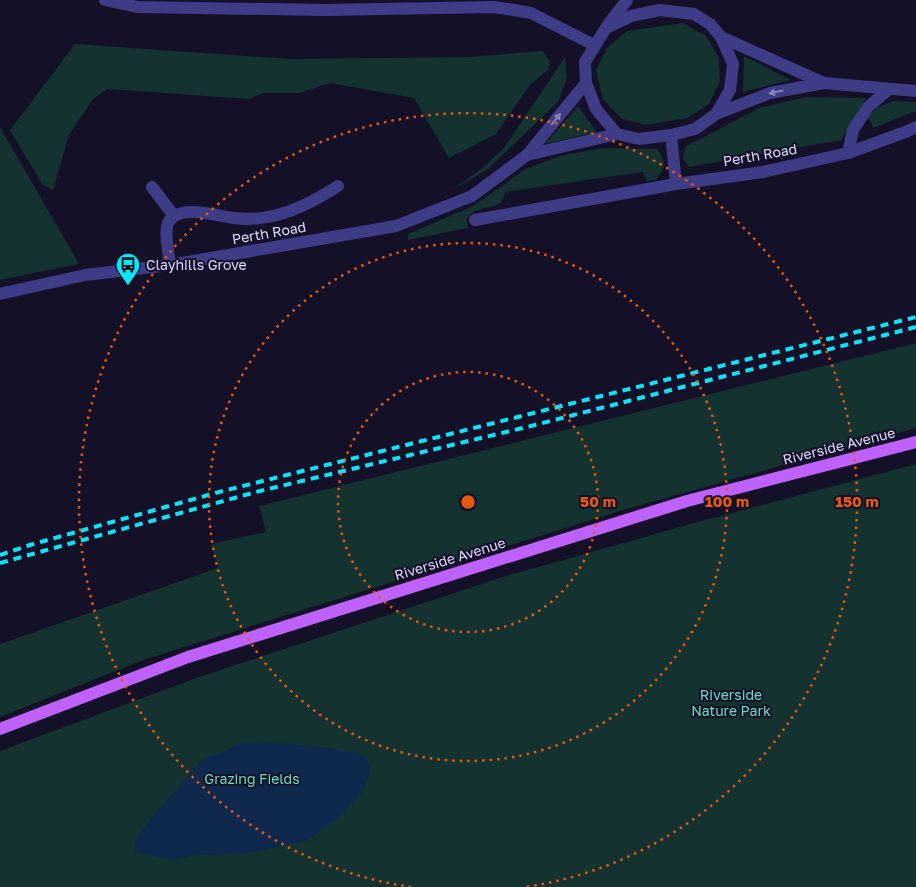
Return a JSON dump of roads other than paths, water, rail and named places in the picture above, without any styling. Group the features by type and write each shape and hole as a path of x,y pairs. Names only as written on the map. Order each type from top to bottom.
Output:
{"main road":[{"name":"Riverside Avenue","path":"0,729 197,654 687,501 916,442"}],"street":[{"path":"105,0 137,7 325,5 494,8 531,13 594,45"},
{"path":"606,28 626,0"},
{"path":"691,0 694,14"},
{"name":"Perth Road","path":"617,134 596,109 586,83 585,62 606,28 631,16 660,10 694,14 710,24 721,37 733,64 730,90 716,114"},
{"name":"Perth Road","path":"721,37 824,84"},
{"name":"Perth Road","path":"0,294 85,275 170,265 396,226 472,196 527,156 586,83"},
{"name":"Perth Road","path":"527,156 617,134 639,138 671,135 695,129 716,114 770,93 824,84 916,91"},
{"path":"848,153 853,130 868,107 889,89"},
{"name":"Perth Road","path":"475,220 676,184 763,172 848,153 916,127"},
{"path":"671,135 676,184"},
{"path":"170,265 166,232 168,222 174,216 183,212 212,213 234,218 265,218 299,208 338,186"},
{"path":"152,187 174,216"}],"water":[{"path":"266,742 329,748 365,756 370,766 364,789 353,803 335,820 308,840 248,853 196,855 174,860 135,851 135,840 203,759 221,753 240,743"}],"railway":[{"path":"0,555 219,492 916,317"},
{"path":"0,563 256,492 531,426 916,327"}],"place":[{"name":"Clayhills Grove","path":"128,286"}],"park label":[{"name":"Riverside Nature Park","path":"731,704"},
{"name":"Grazing Fields","path":"252,779"}]}
